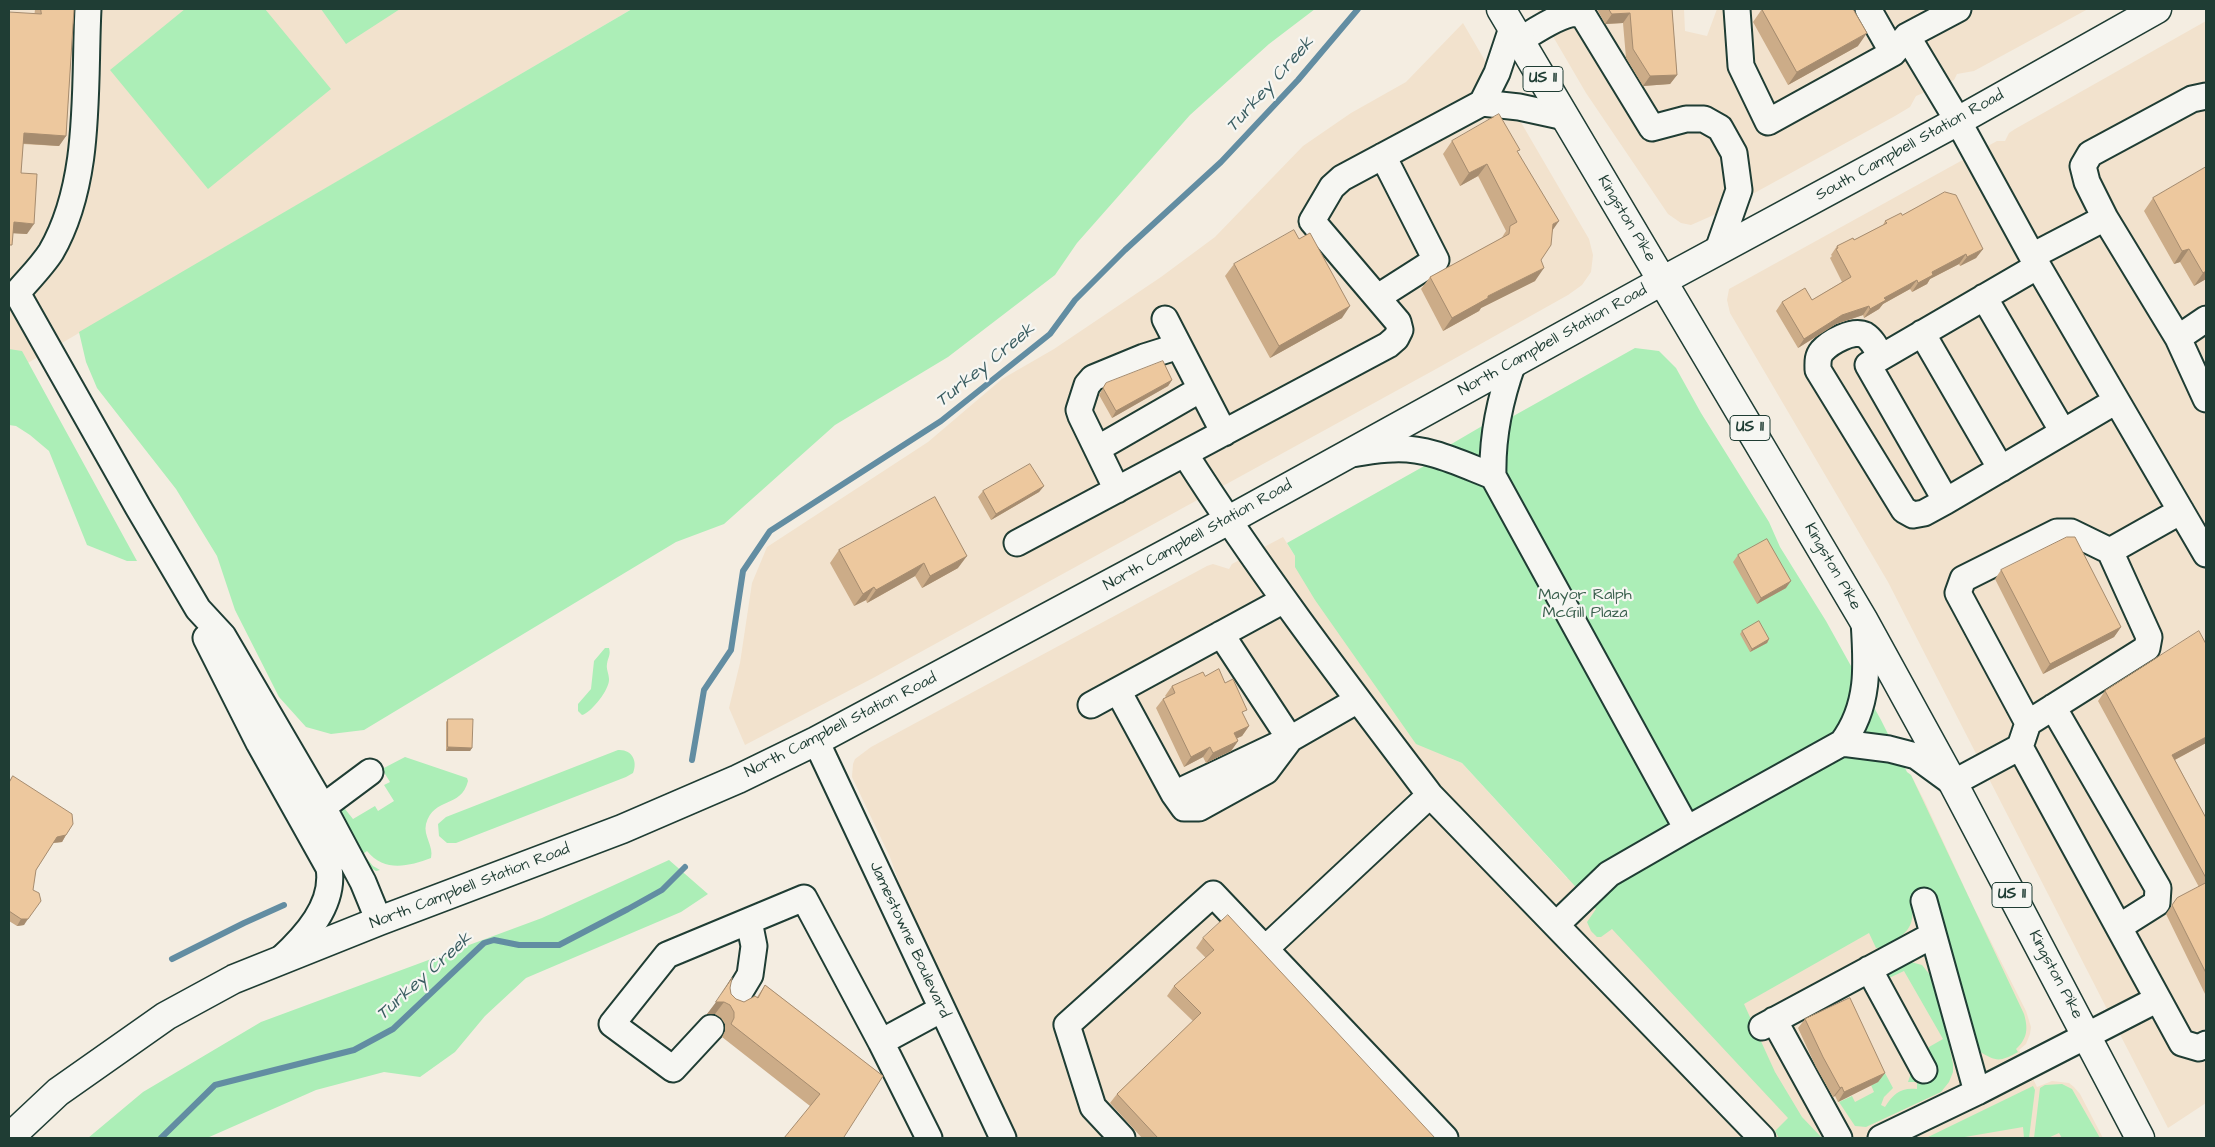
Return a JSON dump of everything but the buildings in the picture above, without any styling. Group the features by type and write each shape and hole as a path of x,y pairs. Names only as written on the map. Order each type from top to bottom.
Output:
{"main road":[{"name":"South Campbell Station Road","path":"1662,281 1958,121 2157,9"},
{"name":"Kingston Pike","path":"1511,26 1864,621 1953,783 2140,1138"},
{"name":"North Campbell Station Road","path":"9,1138 58,1092 166,1016 234,979 379,921 622,829 738,779 816,742 1227,521 1662,281"}],"street":[{"path":"88,9 82,154 72,201 51,252 13,293 198,609 223,636 323,807 364,882 379,921"},
{"path":"1868,9 1900,45 1958,121 2035,261 2206,554"},
{"path":"1740,11 1741,66 1747,82 1768,122 1900,45 1945,12"},
{"path":"1482,103 1497,73 1511,26 1578,13 1583,15 1652,128 1686,119 1704,119 1720,128 1734,153 1738,190 1718,250"},
{"path":"2205,394 2178,338 2105,218 2087,182 2083,166 2090,154 2192,99 2206,96"},
{"path":"1017,543 1388,345 1396,338 1400,330 1398,322 1312,221 1332,187 1342,178 1482,103 1519,107 1565,118"},
{"path":"1378,298 1436,260 1383,156"},
{"path":"1946,502 1868,365 1984,298 2035,261 2105,218"},
{"path":"1984,298 2063,432"},
{"path":"1165,319 1224,433"},
{"path":"2178,338 2206,319"},
{"path":"1881,357 1872,341 1864,335 1857,333 1845,336 1821,352 1818,360 1818,370 1904,510 1913,515 1924,513 1946,502 2116,401"},
{"path":"1922,333 2002,469"},
{"path":"1117,490 1079,410 1087,385 1093,378 1144,357 1179,346"},
{"path":"1513,363 1506,384 1494,440 1493,476 1687,829"},
{"path":"1097,449 1201,389"},
{"path":"1347,455 1393,449 1412,450 1454,460 1493,476"},
{"path":"1184,454 1227,521 1430,795 1762,1138"},
{"path":"2110,551 2181,511"},
{"path":"1842,743 1869,745 1916,756 1953,783 2020,747 2028,723 2147,648 2149,637 2110,551 2070,532 2056,532 1963,579 1958,593 2028,723"},
{"path":"1091,706 1284,600"},
{"path":"198,609 201,627 251,727 329,868 331,878 318,917 307,932 279,961"},
{"path":"1556,926 1610,874 1842,743 1853,729 1862,704 1867,671 1864,621"},
{"path":"1221,634 1290,739"},
{"path":"1118,691 1174,794 1184,808 1199,808 1266,770 1290,739 1358,700"},
{"path":"2053,707 2158,888 2157,903 2119,928"},
{"name":"Jamestowne Boulevard","path":"816,742 1003,1138"},
{"path":"2020,747 2182,1043 2199,1048 2206,1044"},
{"path":"323,807 370,772"},
{"path":"1265,949 1430,795"},
{"path":"1122,1138 1093,1107 1067,1025 1213,894 1445,1138"},
{"path":"711,1028 673,1069 612,1024 667,955 804,898 930,1138"},
{"path":"1924,901 1977,1092"},
{"path":"735,1000 750,975 754,946 749,921"},
{"path":"1839,1138 1768,1024 1934,935"},
{"path":"1869,969 1924,1070"},
{"path":"1881,1138 1977,1092 2158,999"},
{"path":"881,1042 942,1009"}],"shaded area":[{"path":"9,9 632,9 9,374"},
{"path":"1537,9 1684,9 1685,31 1707,36 1717,9 2088,9 1974,71 1957,74 1954,80 1916,96 1910,107 1895,116 1716,214 1691,225 1681,223 1668,214 1586,93"},
{"path":"2206,21 2206,1103 2168,1128 1888,582 1730,313 1727,300 1729,289 1997,141 2005,141 2009,133 2015,129"},
{"path":"1463,23 1589,239 1593,255 1591,272 1582,285 1568,295 1436,369 875,677 745,745 729,708 740,663 752,583 767,547 928,442 1002,379 1054,349 1161,277 1215,237 1303,146 1351,113 1406,82"},
{"path":"1283,537 1336,621 1450,758 1462,763 1567,878 1911,775 1973,906 2026,1011 2031,1027 2030,1034 2026,1044 2019,1050 2037,1087 2052,1081 2069,1083 2080,1094 2103,1138 1019,1138 914,925 890,857 852,777 855,759 871,747 1207,566 1213,564 1229,569 1232,564"}],"green space":[{"path":"185,9 265,9 331,89 208,189 110,70"},
{"path":"321,9 400,9 346,44"},
{"path":"632,9 1315,9 1269,44 1190,115 1077,243 1055,275 948,357 835,425 724,524 676,542 364,730 331,734 306,727 279,697 235,610 217,556 176,489 97,388 86,362 79,332"},
{"name":"Mayor Ralph McGill Plaza","path":"1635,348 1659,351 1676,368 1701,413 1769,522 1780,547 1826,621 1881,720 1907,772 1911,775 2024,1014 2026,1033 2023,1041 2016,1049 2018,1052 2007,1058 1994,1059 1979,1051 1912,905 1910,926 1904,934 1894,941 1883,947 1876,948 1869,933 1744,1004 1775,1072 1802,1117 1822,1138 1779,1138 1775,1131 1788,1118 1612,929 1601,937 1597,937 1591,931 1587,922 1596,909 1462,763 1416,744 1315,600 1295,567 1295,556 1287,543 1451,451 1448,446 1489,422 1492,428"},
{"path":"9,349 22,351 137,561 127,561 87,545 49,451 30,435 16,426 9,425"},
{"path":"605,648 610,650 607,666 609,677 606,689 595,705 582,715 578,711 578,704 591,689 594,661"},
{"path":"618,750 627,751 634,760 633,773 626,777 456,843 447,843 439,836 438,824 446,817"},
{"path":"405,757 467,778 468,781 465,790 460,796 441,805 430,815 425,828 432,854 431,858 397,866 389,865 374,858 367,851 363,854 373,866 380,870 376,871 368,866 338,811 345,809 353,819 375,806 378,811 394,801 384,785 390,782 382,769"},
{"path":"669,860 708,894 681,912 526,978 485,1016 455,1052 420,1077 384,1072 316,1090 207,1138 88,1138 143,1092 261,1022 542,918"},
{"path":"1911,962 1922,965 1930,975 1948,1040 1953,1072 1949,1082 1941,1092 1866,1127 1855,1126 1839,1102 1852,1096 1855,1102 1874,1092 1871,1085 1869,1043 1893,1088 1884,1097 1881,1105 1885,1107 1898,1092 1906,1089 1917,1089 1917,1082 1908,1082 1911,1073 1913,1076 1935,1065 1928,1050 1929,1047 1943,1039 1904,971 1889,978 1885,975 1898,966"},
{"path":"2062,1084 2072,1089 2100,1138 2062,1138 2059,1133 2048,1138 2034,1138 2040,1088 2045,1085"},
{"path":"2033,1086 2035,1090 2029,1138 2024,1138 2023,1127 1959,1138 1926,1138"}],"waterway":[{"name":"Turkey Creek","path":"692,760 704,690 731,650 743,571 770,531 941,421 1050,334 1075,300 1125,250 1221,162 1298,80 1358,9"},
{"name":"Turkey Creek","path":"161,1138 215,1085 354,1050 393,1029 484,943 494,940 519,945 559,945 662,890 685,867"},
{"path":"172,959 284,905"}]}
